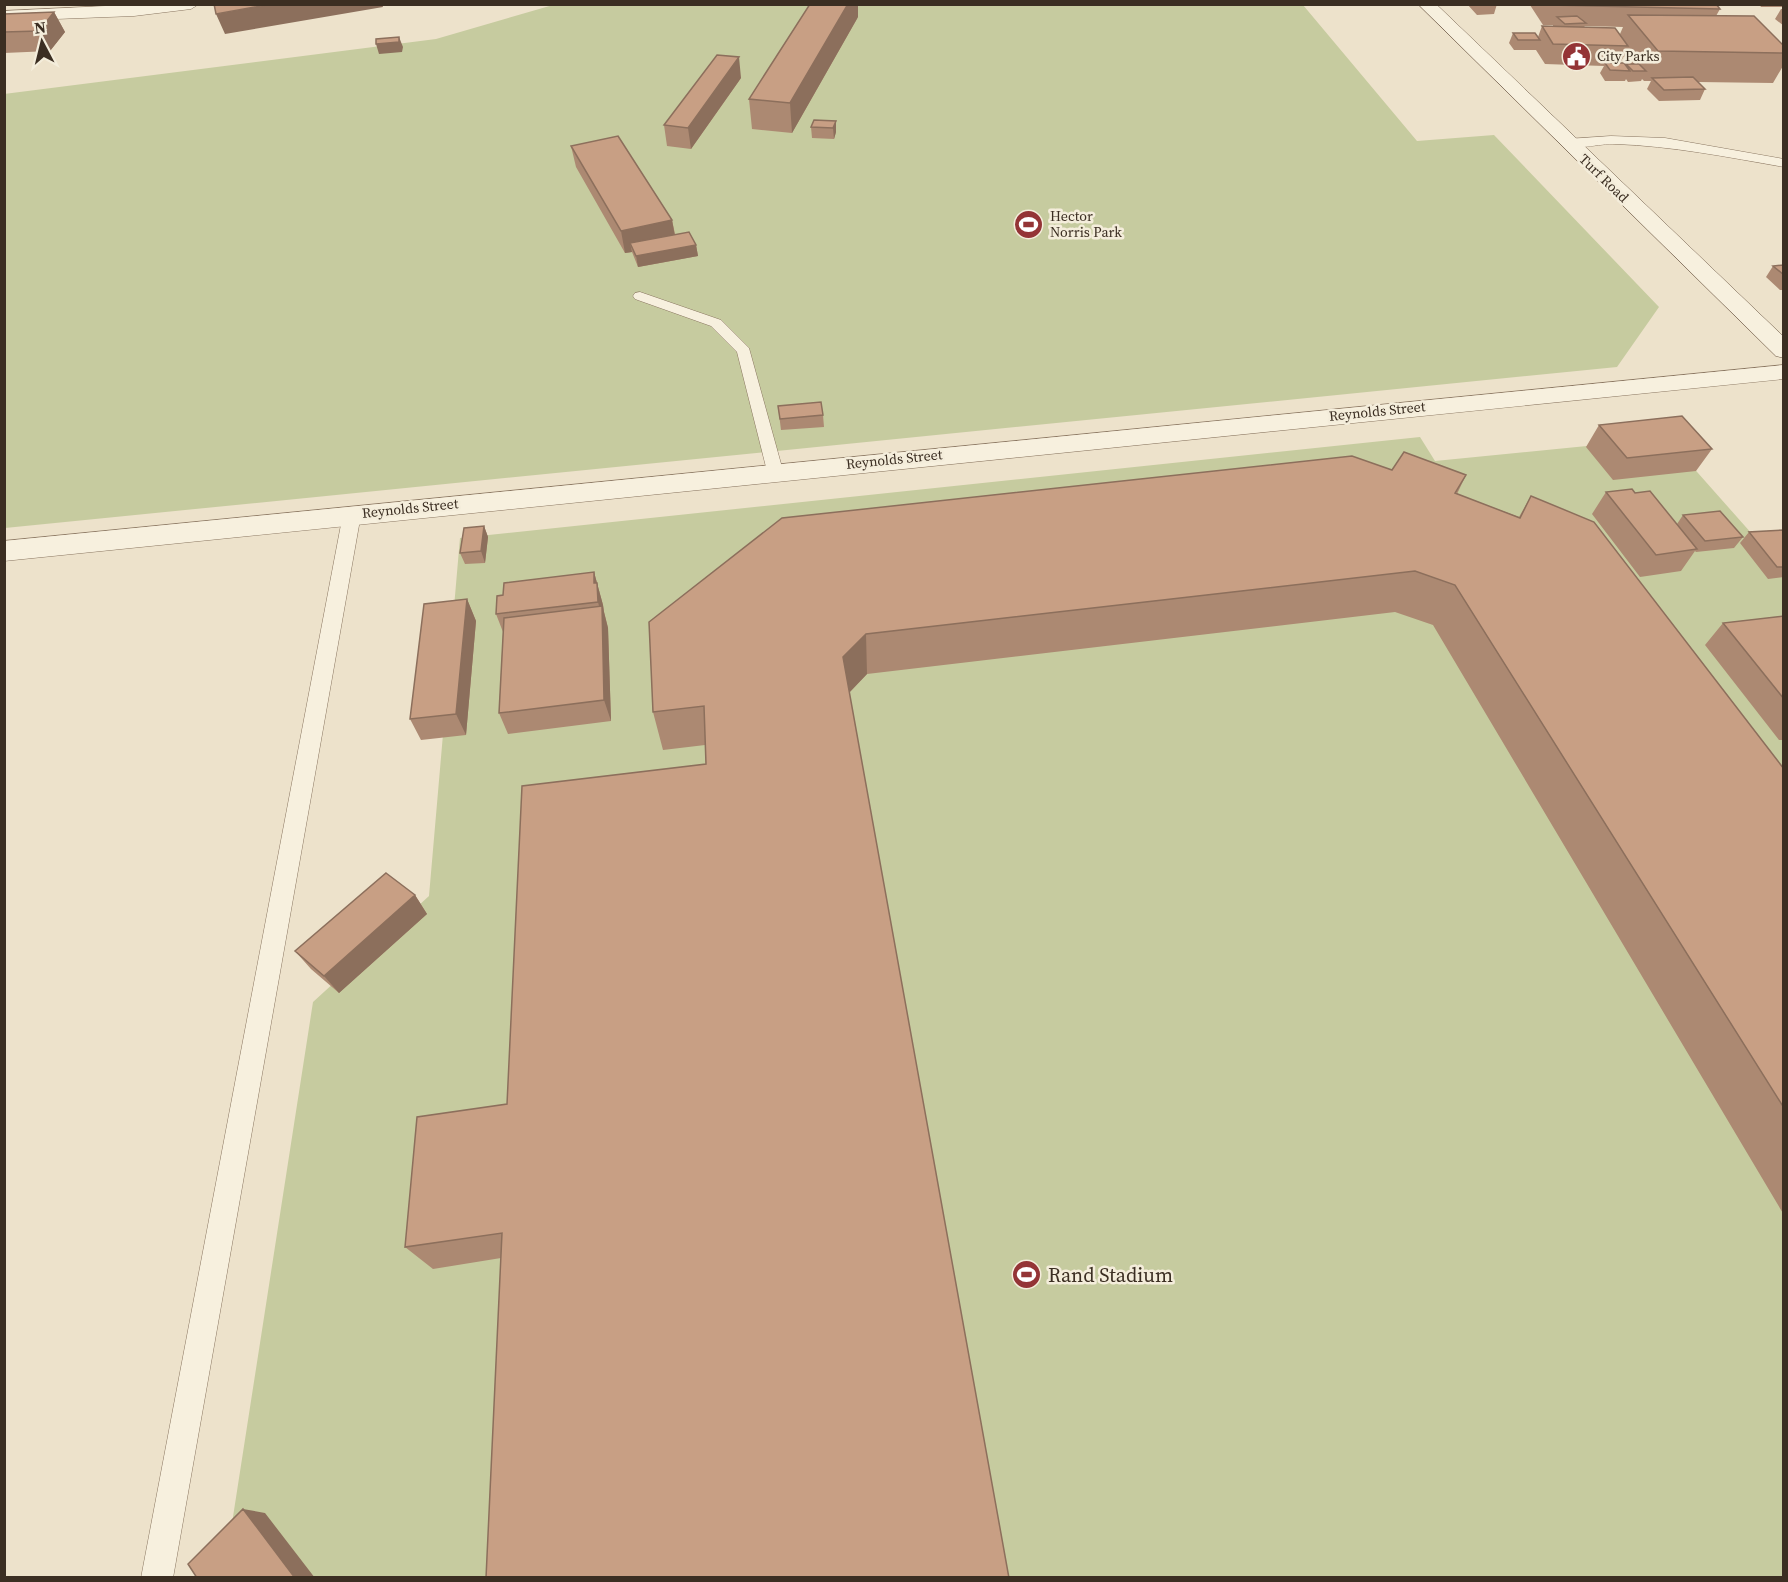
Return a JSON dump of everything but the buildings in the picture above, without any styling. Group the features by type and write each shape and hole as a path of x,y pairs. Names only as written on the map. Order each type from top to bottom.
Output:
{"street":[{"path":"4,16 134,11 191,4"},
{"name":"Turf Road","path":"1426,4 1784,351"},
{"name":"Reynolds Street","path":"4,551 775,471 1784,372"}],"lane":[{"path":"1568,142 1665,141 1784,163"},
{"path":"640,296 716,324 744,351 775,471"},
{"path":"157,1578 352,514"}],"green space":[{"name":"Hector Norris Park","path":"553,5 1303,5 1417,141 1494,135 1659,307 1617,367 5,528 4,94 436,39"},
{"name":"Rand Stadium","path":"1420,437 1435,461 1667,438 1783,569 1783,1577 247,1578 228,1549 313,1002 429,896 460,538"}],"place":[{"name":"City Parks","path":"1576,56"},
{"name":"Hector Norris Park","path":"1029,224"},
{"name":"Rand Stadium","path":"1027,1275"}]}
